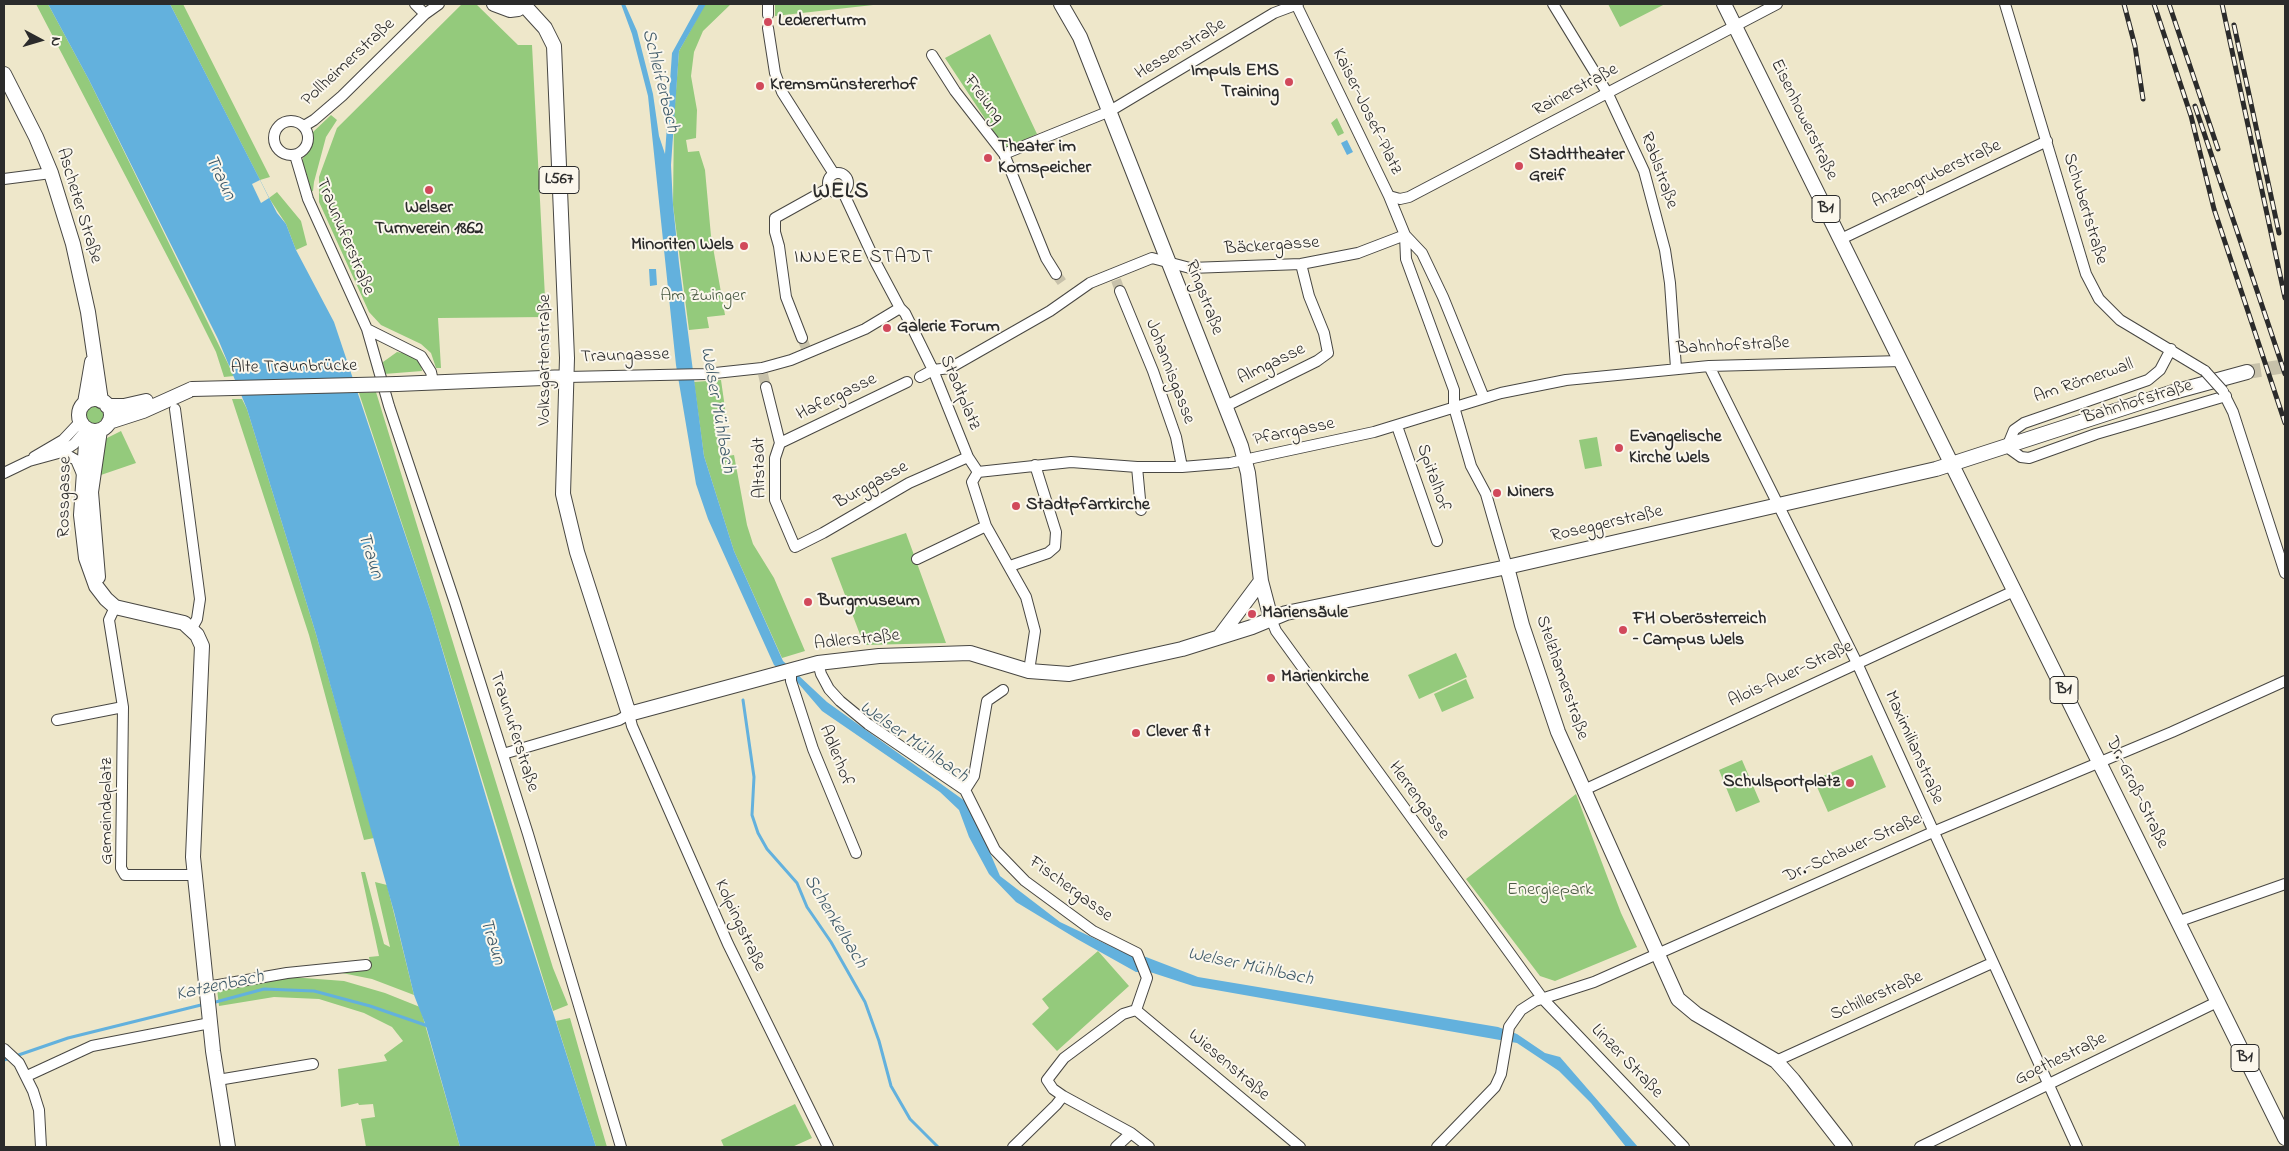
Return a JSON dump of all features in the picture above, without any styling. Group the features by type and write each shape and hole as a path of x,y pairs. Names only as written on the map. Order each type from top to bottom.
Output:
{"main road":[{"name":"L567","path":"494,4 510,10 525,5"},
{"name":"Ringstraße","path":"1060,4 1080,37 1246,461 1261,581 1271,619"},
{"name":"Eisenhowerstraße","path":"1724,4 1902,361"},
{"name":"Volksgartenstraße","path":"525,5 545,28 554,46 567,377 563,494 577,552 629,714"},
{"name":"Ascheter Straße","path":"4,74 36,136 51,173 79,270 104,403"},
{"name":"Ascheter Straße","path":"85,402 94,356"},
{"name":"B1","path":"1902,361 1951,465"},
{"path":"1951,465 2170,393 2247,372"},
{"name":"Traungasse","path":"397,384 433,381 567,377"},
{"name":"Alte Traunbrücke","path":"192,389 397,384"},
{"path":"94,426 80,411 85,402 93,399 104,403 140,403 170,389 192,389"},
{"path":"94,426 143,411 192,389"},
{"path":"94,426 110,414 104,403"},
{"name":"Rossgasse","path":"94,426 82,476 81,515 84,545 91,577 101,592 115,607"},
{"name":"Rossgasse","path":"94,426 96,449 91,502 101,592"},
{"name":"Roseggerstraße","path":"1271,619 1295,611 1507,567 1951,465"},
{"name":"Dr.-Groß-Straße","path":"1951,465 2100,761 2177,922 2285,1138"},
{"name":"Stelzhamerstraße","path":"1507,567 1522,625 1548,705 1678,999 1685,1006 1776,1061 1845,1147"},
{"path":"1220,636 1261,581"},
{"path":"115,607 184,623 192,628 202,646 193,816 194,875 210,1023 229,1145"},
{"name":"Adlerstraße","path":"629,714 789,673 818,663 879,656 970,653 1029,671 1069,674 1182,648 1271,619"}],"street":[{"path":"415,4 425,14"},
{"name":"Pollheimerstraße","path":"304,126 342,96 425,14 439,4"},
{"path":"768,4 768,15"},
{"name":"Hessenstraße","path":"1004,154 1110,111 1274,13 1295,4"},
{"name":"Kaiser-Josef-Platz","path":"1295,4 1389,196 1405,235 1406,259 1454,390 1454,407"},
{"name":"Rablstraße","path":"1553,4 1608,94 1631,140 1650,188 1662,234 1670,283 1676,368"},
{"name":"Rainerstraße","path":"1389,196 1400,199 1409,197 1776,4"},
{"name":"Schubertstraße","path":"2005,4 2086,274 2099,299 2120,320 2205,371"},
{"name":"Stadtplatz","path":"768,28 775,73 782,92 834,174 846,177 848,187 843,192 933,370 968,457 978,472"},
{"name":"Freiung","path":"932,55 955,91 1004,154 1046,258 1056,274"},
{"path":"287,121 298,122 304,126 309,140 304,150 295,155 289,156 275,145 274,133 277,128 287,121"},
{"name":"Anzengruberstraße","path":"1841,239 2047,141"},
{"name":"Traunuferstraße","path":"295,155 308,199 367,329 389,406 503,754 621,1147"},
{"path":"4,179 51,173"},
{"path":"829,188 829,179 834,174"},
{"path":"829,188 837,193 843,192"},
{"path":"805,346 786,297 780,246 775,232 775,218 829,188"},
{"name":"Kaiser-Josef-Platz","path":"1405,235 1422,253 1443,298 1484,398"},
{"name":"Bäckergasse","path":"933,370 950,368 974,356 1050,311 1070,294 1152,258 1190,268 1301,264 1358,253 1405,235"},
{"name":"Almgasse","path":"1226,406 1317,361 1328,352 1324,333 1309,296 1301,264"},
{"path":"1064,286 1070,294"},
{"name":"Johannisgasse","path":"1120,291 1176,437 1182,467"},
{"name":"Traungasse","path":"567,377 763,371 805,346 865,329 900,308"},
{"path":"367,329 421,356 432,372 433,381"},
{"name":"Am Römerwall","path":"2007,448 2014,430 2024,423 2148,380 2160,370 2171,349"},
{"name":"Bahnhofstraße","path":"1454,407 1484,398 1566,380 1676,368 1902,361"},
{"name":"Maximilianstraße","path":"1710,366 1857,663 1932,832 2077,1147"},
{"path":"920,377 933,370"},
{"name":"Bahnhofstraße","path":"2205,371 2224,393 2246,451 2285,573"},
{"name":"Hafergasse","path":"780,443 907,382"},
{"name":"Altstadt","path":"766,386 780,443 775,458 775,500 795,547"},
{"name":"Bahnhofstraße","path":"2007,448 2021,458 2029,458 2096,434 2224,393"},
{"name":"Pfarrgasse","path":"978,472 1078,462 1137,468 1182,467 1246,461 1397,426 1454,407"},
{"name":"Stelzhamerstraße","path":"1454,407 1471,466 1486,494 1507,567"},
{"path":"175,409 200,599 197,619 192,628"},
{"path":"29,461 62,452 94,426"},
{"path":"4,473 29,461 63,440 94,426"},
{"name":"Spitalhof","path":"1397,426 1437,541"},
{"path":"62,452 76,460 82,476"},
{"name":"Burggasse","path":"795,547 823,533 909,482 968,457"},
{"path":"1010,566 1048,553 1055,547 1056,532 1035,465"},
{"path":"1137,468 1140,510"},
{"path":"978,472 972,482 986,526 1026,597 1035,631 1029,671"},
{"path":"917,559 986,526"},
{"name":"Alois-Auer-Straße","path":"1584,790 2014,591"},
{"name":"Gemeindeplatz","path":"115,607 109,620 123,707 124,793 120,862 125,875 194,875"},
{"name":"Herrengasse","path":"1271,619 1276,631 1378,774 1543,999"},
{"name":"Fischergasse","path":"818,663 821,674 829,689 840,701 868,724 965,790 995,850 1025,880 1093,931 1125,946 1139,957 1147,978 1136,1010"},
{"name":"Adlerhof","path":"789,673 812,749 856,853"},
{"name":"Dr.-Schauer-Straße","path":"1443,1145 1495,1087 1501,1074 1509,1027 1522,1010 1535,1001 1594,982 1932,832 2172,732 2285,681"},
{"path":"965,790 974,776 987,701 1003,690"},
{"path":"57,720 123,707"},
{"name":"Adlerstraße","path":"503,754 619,720 629,714"},
{"name":"Kolpingstraße","path":"629,714 632,726 728,944 828,1147"},
{"path":"2177,922 2285,884"},
{"name":"Schillerstraße","path":"1776,1061 1992,963"},
{"path":"207,987 287,973 366,965"},
{"name":"Linzer Straße","path":"1543,999 1684,1147"},
{"name":"Goethestraße","path":"1920,1147 2217,1002"},
{"path":"1136,1010 1123,1014 1064,1058 1047,1080 1053,1089 1063,1096 1131,1132 1149,1147"},
{"name":"Wiesenstraße","path":"1136,1010 1300,1147"},
{"path":"27,1076 92,1046 210,1023"},
{"path":"11,1055 27,1076 37,1103 41,1147"},
{"path":"218,1080 313,1064"},
{"path":"1012,1147 1063,1096"},
{"path":"1116,1147 1131,1132"}],"green space":[{"path":"36,4 48,4 89,80 234,376 224,377 216,352 189,298"},
{"path":"170,4 183,4 270,177 260,180"},
{"name":"Welser Turnverein 1862","path":"462,4 476,4 518,45 532,45 546,317 438,318 441,368 436,368 431,353 421,344 381,325 369,312 319,202 319,177 337,128"},
{"name":"Am Zwinger","path":"705,4 731,4 703,31 694,52 691,76 697,110 696,138 686,140 688,152 699,151 705,170 711,236 725,315 707,317 709,328 689,330 673,205 674,117 679,51"},
{"path":"775,4 882,4 775,16"},
{"path":"1608,4 1665,4 1620,27"},
{"path":"990,34 1037,134 1005,149 945,58"},
{"path":"331,115 337,120 326,137 313,191 308,192 301,167 303,158 312,146 313,132"},
{"path":"1337,118 1344,133 1338,136 1331,123"},
{"path":"277,192 301,221 307,245 296,250 286,224 269,198"},
{"path":"397,352 409,354 420,361 422,371 384,374 383,362"},
{"path":"721,380 726,415 715,417 721,457 734,455 747,525 753,544 774,578 805,651 782,658 734,551 704,456 694,382"},
{"path":"376,392 553,968 568,1005 553,1011 431,612 359,393"},
{"path":"232,399 242,399 247,409 316,634 374,838 364,840 309,635"},
{"path":"95,405 102,408 105,415 102,422 95,425 88,422 85,415 88,408"},
{"path":"121,431 136,463 98,476 102,446 107,438"},
{"path":"1597,437 1602,466 1585,469 1579,440"},
{"path":"906,533 946,643 864,645 831,558"},
{"path":"1456,653 1467,677 1419,699 1408,675"},
{"path":"1466,679 1474,698 1442,712 1434,694"},
{"name":"Schulsportplatz","path":"1872,755 1886,787 1828,812 1814,780"},
{"path":"1742,760 1760,802 1736,812 1719,770"},
{"name":"Energiepark","path":"1576,794 1621,913 1637,947 1555,981 1540,976 1466,879"},
{"path":"361,872 365,872 384,944 390,947 375,882 387,885 414,995 372,979 332,971 371,969 369,957 379,956"},
{"path":"1098,951 1129,986 1057,1051 1032,1024 1049,1008 1042,999"},
{"path":"291,977 344,981 385,993 420,1007 460,1147 366,1147 361,1119 375,1117 373,1104 359,1105 358,1103 341,1107 338,1069 387,1061 384,1055 403,1041 392,1027 364,1013 319,999 274,997 219,1006 217,989"},
{"path":"570,1018 607,1147 596,1147 556,1021"},
{"path":"795,1104 812,1138 792,1147 724,1147 721,1140"}],"water":[{"name":"Traun","path":"48,4 170,4 277,213 286,224 296,250 334,322 431,612 512,884 596,1147 460,1147 426,1026 414,995 394,912 316,634 247,409 218,339 89,80"},
{"path":"621,4 625,4 637,31 653,94 659,136 665,154 672,53 699,4 706,4 679,51 671,165 679,263 704,456 734,551 783,661 827,702 969,804 1000,876 1060,922 1129,955 1146,957 1198,977 1498,1027 1517,1034 1545,1053 1560,1057 1638,1147 1626,1147 1591,1103 1559,1071 1517,1043 1193,986 1150,972 1136,972 1016,902 989,874 969,837 959,810 940,792 822,711 798,683 774,665 708,519 696,484 676,365 648,96 632,34"},
{"path":"1347,140 1353,152 1347,155 1341,143"},
{"path":"649,269 656,269 657,285 650,286"}],"pier":[{"path":"260,180 269,198 261,203 252,184"}],"waterway":[{"name":"Schenkelbach","path":"743,700 754,777 752,815 758,833 767,849 797,883 807,907 831,942 865,1002 879,1041 891,1086 910,1119 938,1147"},
{"name":"Katzenbach","path":"212,1003 264,989 314,991 370,1006 428,1026"},
{"name":"Katzenbach","path":"4,1060 68,1038 205,1004"}],"tunnel":[{"path":"1056,274 1064,285"},
{"path":"1116,280 1120,291"},
{"path":"802,338 806,348"},
{"path":"2247,372 2285,366"},
{"path":"763,374 766,387"}],"railway":[{"path":"2124,4 2135,46 2143,99"},
{"path":"2154,4 2191,116 2214,209 2285,423"},
{"path":"2169,4 2218,149"},
{"path":"2222,4 2285,298"},
{"path":"2234,25 2279,233"},
{"path":"2195,106 2285,374"}],"place":[{"name":"Ledererturm","path":"768,22"},
{"name":"Impuls EMS Training","path":"1289,82"},
{"name":"Kremsmünstererhof","path":"760,86"},
{"name":"Theater im Kornspeicher","path":"988,158"},
{"name":"Stadttheater Greif","path":"1519,166"},
{"name":"Welser Turnverein 1862","path":"429,190"},
{"name":"Minoriten Wels","path":"744,246"},
{"name":"Galerie Forum","path":"887,328"},
{"name":"Evangelische Kirche Wels","path":"1619,448"},
{"name":"Niners","path":"1497,493"},
{"name":"Stadtpfarrkirche","path":"1016,506"},
{"name":"Burgmuseum","path":"808,602"},
{"name":"Mariensäule","path":"1252,614"},
{"name":"FH Oberösterreich – Campus Wels","path":"1623,630"},
{"name":"Marienkirche","path":"1271,678"},
{"name":"Clever fit","path":"1136,733"},
{"name":"Schulsportplatz","path":"1850,783"}],"district":[{"name":"WELS","path":"841,193"},
{"name":"INNERE STADT","path":"864,259"}],"water label":[{"name":"Schleiferbach","path":"659,81"},
{"name":"Welser Mühlbach","path":"716,410"},
{"name":"Welser Mühlbach","path":"913,743"},
{"name":"Welser Mühlbach","path":"1250,968"}]}
